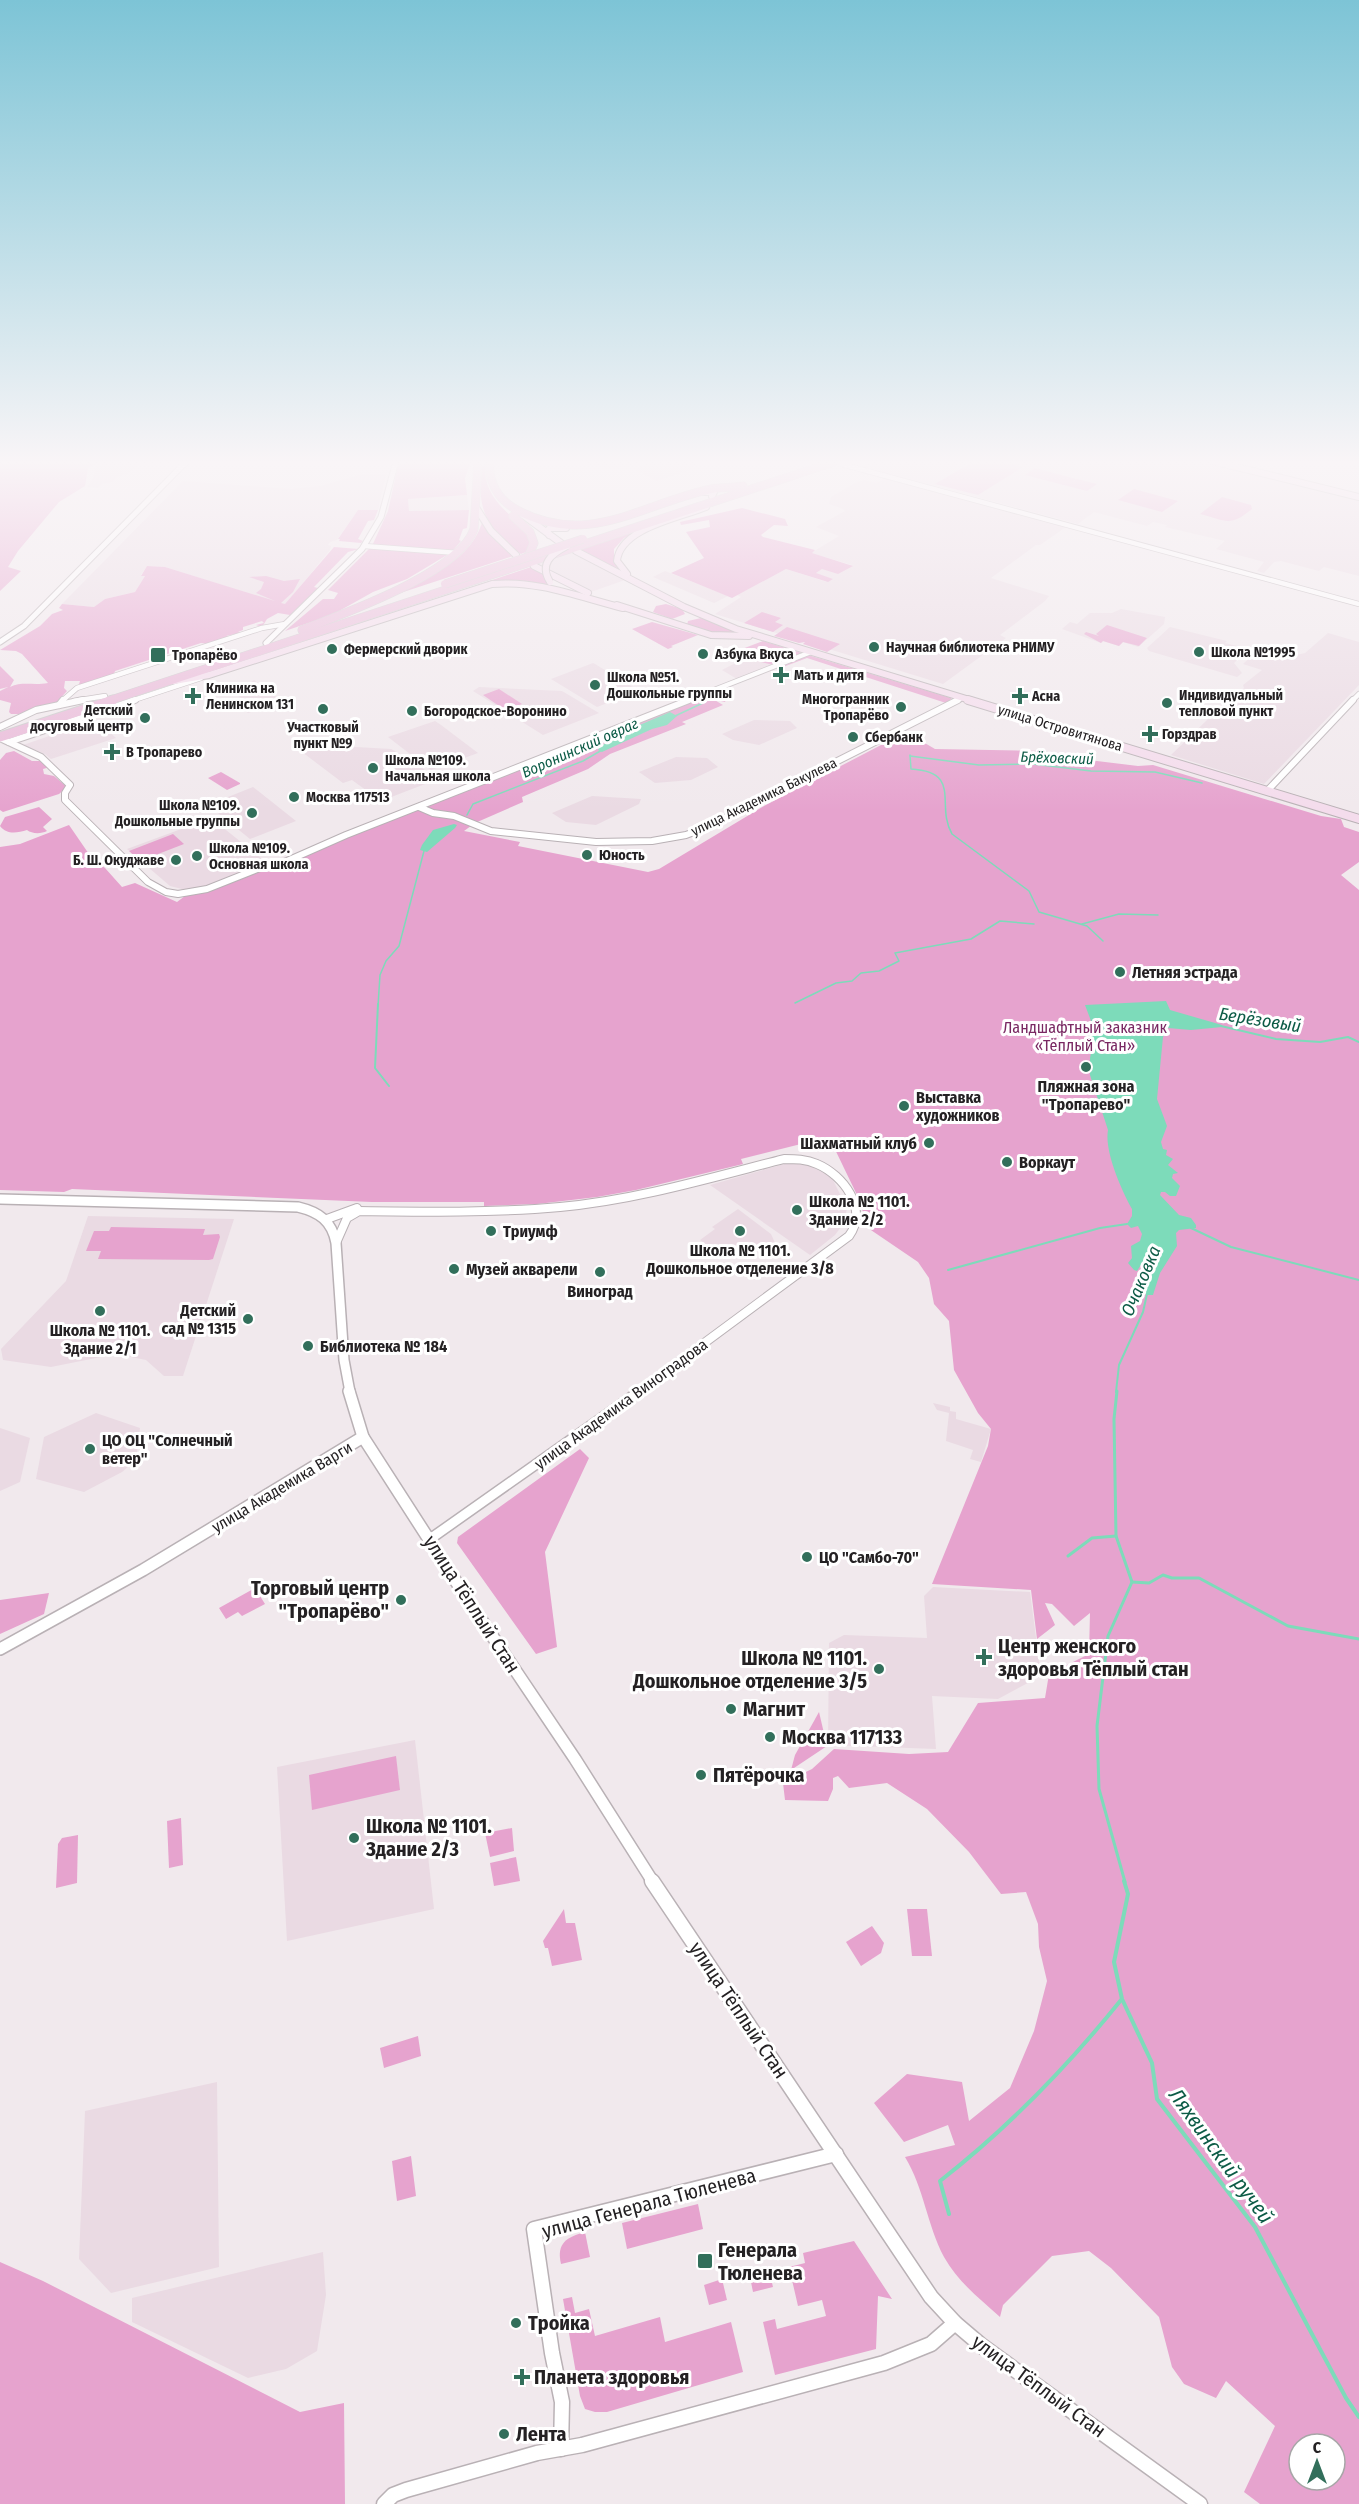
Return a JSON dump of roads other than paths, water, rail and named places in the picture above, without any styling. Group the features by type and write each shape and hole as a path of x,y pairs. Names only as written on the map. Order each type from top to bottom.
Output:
{"main road":[{"path":"296,633 418,578"},
{"path":"0,729 463,578"},
{"path":"0,738 484,578"},
{"path":"548,578 550,582 571,594"},
{"name":"улица Островитянова","path":"557,578 623,608 688,628 727,637 761,637"},
{"name":"улица Островитянова","path":"627,578 711,620 736,629 1359,819"},
{"path":"633,578 639,584"},
{"path":"165,683 209,675 492,584 525,583 623,608"},
{"path":"653,617 670,620 684,617 688,612 684,606"},
{"path":"688,628 685,622 691,618 711,620"},
{"path":"727,637 741,634 736,629"}],"street":[{"path":"0,642 27,623 72,578"},
{"path":"266,643 334,578"},
{"path":"1263,578 1359,604"},
{"path":"59,705 70,692 77,688 262,628 285,624"},
{"path":"295,647 324,631"},
{"path":"0,738 48,762 70,785 63,797 65,800 139,874 157,888 178,894 207,889 260,868 287,861 811,652"},
{"path":"9,742 209,675"},
{"path":"1267,791 1359,694"},
{"path":"0,729 12,719 59,705 105,696"},
{"name":"улица Академика Бакулева","path":"419,807 505,833 611,843 670,839 707,827 962,698"},
{"name":"улица Академика Виноградова","path":"383,1210 488,1212 562,1207 642,1195 774,1160 803,1159 823,1166 837,1175 853,1201 857,1217 850,1235 811,1266 430,1539"},
{"path":"0,1199 298,1207 311,1210 327,1219 356,1208 383,1210"},
{"path":"336,1243 349,1215 359,1211 383,1210"},
{"name":"улица Академика Варги","path":"0,1649 143,1570 363,1437 350,1395 344,1360 336,1243 333,1227 327,1219"},
{"name":"улица Тёплый Стан","path":"363,1437 466,1597 575,1759 653,1882 931,2296 955,2323 982,2346 1200,2504"},
{"name":"улица Генерала Тюленева","path":"561,2449 562,2402 552,2353 534,2229 836,2154"},
{"path":"384,2504 393,2495 406,2490 537,2453 582,2445 884,2363 931,2344 955,2323"}],"waterway":[{"name":"Воронинский овраг","path":"675,716 705,702"},
{"name":"Воронинский овраг","path":"467,815 473,804 583,761 602,750"},
{"name":"Брёховский","path":"910,756 979,765 1033,764 1091,771 1155,772 1202,783"},
{"name":"Очаковка","path":"910,756 911,769 927,771 937,776 942,783 945,792 947,823 952,834 1029,891 1039,912 1087,926 1103,941"},
{"name":"Воронинский овраг","path":"378,1006 380,975 386,961 399,946 424,851"},
{"path":"1082,924 1119,914 1158,915"},
{"path":"795,1003 836,983 852,981 861,973 879,971 899,961 895,953 971,939 1000,921 1034,924"},
{"name":"Воронинский овраг","path":"378,1004 375,1068 389,1086"},
{"name":"Берёзовый","path":"1221,1026 1276,1039 1320,1042 1348,1037 1359,1042"},
{"path":"948,1270 1100,1228 1127,1224"},
{"path":"1191,1228 1231,1247 1359,1280"},
{"name":"Очаковка","path":"1116,1392 1119,1365 1143,1312 1147,1294"},
{"name":"Очаковка","path":"1116,1536 1114,1419 1117,1391"},
{"path":"1068,1556 1092,1538 1116,1536"},
{"name":"Очаковка","path":"1116,1536 1132,1582"},
{"path":"1132,1582 1149,1583 1163,1575 1172,1578 1199,1578 1288,1626 1359,1639"},
{"name":"Ляхвинский ручей","path":"1125,1882 1099,1789 1097,1726 1108,1636 1132,1582"},
{"name":"Ляхвинский ручей","path":"1124,1881 1128,1894 1114,1962 1122,1999 1152,2063 1157,2099 1255,2227 1346,2398 1359,2417"},
{"path":"949,2214 940,2181 1036,2096 1121,2000"}],"place":[{"name":"Научная библиотека РНИМУ","path":"874,647"},
{"name":"Фермерский дворик","path":"332,649"},
{"name":"Школа №1995","path":"1199,652"},
{"name":"Азбука Вкуса","path":"703,654"},
{"name":"Тропарёво","path":"158,655"},
{"name":"Мать и дитя","path":"781,675"},
{"name":"Школа №51. Дошкольные группы","path":"595,685"},
{"name":"Клиника на Ленинском 131","path":"193,696"},
{"name":"Асна","path":"1020,696"},
{"name":"Индивидуальный тепловой пункт","path":"1167,703"},
{"name":"Многогранник Тропарёво","path":"901,707"},
{"name":"Участковый пункт №9","path":"323,709"},
{"name":"Богородское-Воронино","path":"412,711"},
{"name":"Детский досуговый центр","path":"145,718"},
{"name":"Горздрав","path":"1150,734"},
{"name":"Сбербанк","path":"853,737"},
{"name":"В Тропарево","path":"112,752"},
{"name":"Школа №109. Начальная школа","path":"373,768"},
{"name":"Москва 117513","path":"294,797"},
{"name":"Школа №109. Дошкольные группы","path":"252,813"},
{"name":"Юность","path":"587,855"},
{"name":"Школа №109. Основная школа","path":"197,856"},
{"name":"Б. Ш. Окуджаве","path":"176,860"},
{"name":"Летняя эстрада","path":"1120,972"},
{"name":"Пляжная зона \"Тропарево\"","path":"1086,1067"},
{"name":"Выставка художников","path":"904,1106"},
{"name":"Шахматный клуб","path":"929,1143"},
{"name":"Воркаут","path":"1007,1162"},
{"name":"Школа № 1101. Здание 2/2","path":"797,1210"},
{"name":"Триумф","path":"491,1231"},
{"name":"Школа № 1101. Дошкольное отделение 3/8","path":"740,1231"},
{"name":"Музей акварели","path":"454,1269"},
{"name":"Виноград","path":"600,1272"},
{"name":"Школа № 1101. Здание 2/1","path":"100,1311"},
{"name":"Детский сад № 1315","path":"248,1319"},
{"name":"Библиотека № 184","path":"308,1346"},
{"name":"ЦО ОЦ \"Солнечный ветер\"","path":"90,1449"},
{"name":"ЦО \"Самбо-70\"","path":"807,1557"},
{"name":"Торговый центр \"Тропарёво\"","path":"401,1600"},
{"name":"Центр женского здоровья Тёплый стан","path":"984,1657"},
{"name":"Школа № 1101. Дошкольное отделение 3/5","path":"879,1669"},
{"name":"Магнит","path":"731,1709"},
{"name":"Москва 117133","path":"770,1737"},
{"name":"Пятёрочка","path":"701,1775"},
{"name":"Школа № 1101. Здание 2/3","path":"354,1838"},
{"name":"Генерала Тюленева","path":"705,2261"},
{"name":"Тройка","path":"516,2323"},
{"name":"Планета здоровья","path":"522,2377"},
{"name":"Лента","path":"504,2434"}],"park label":[{"name":"Ландшафтный заказник «Тёплый Стан»","path":"1085,1036"}]}
